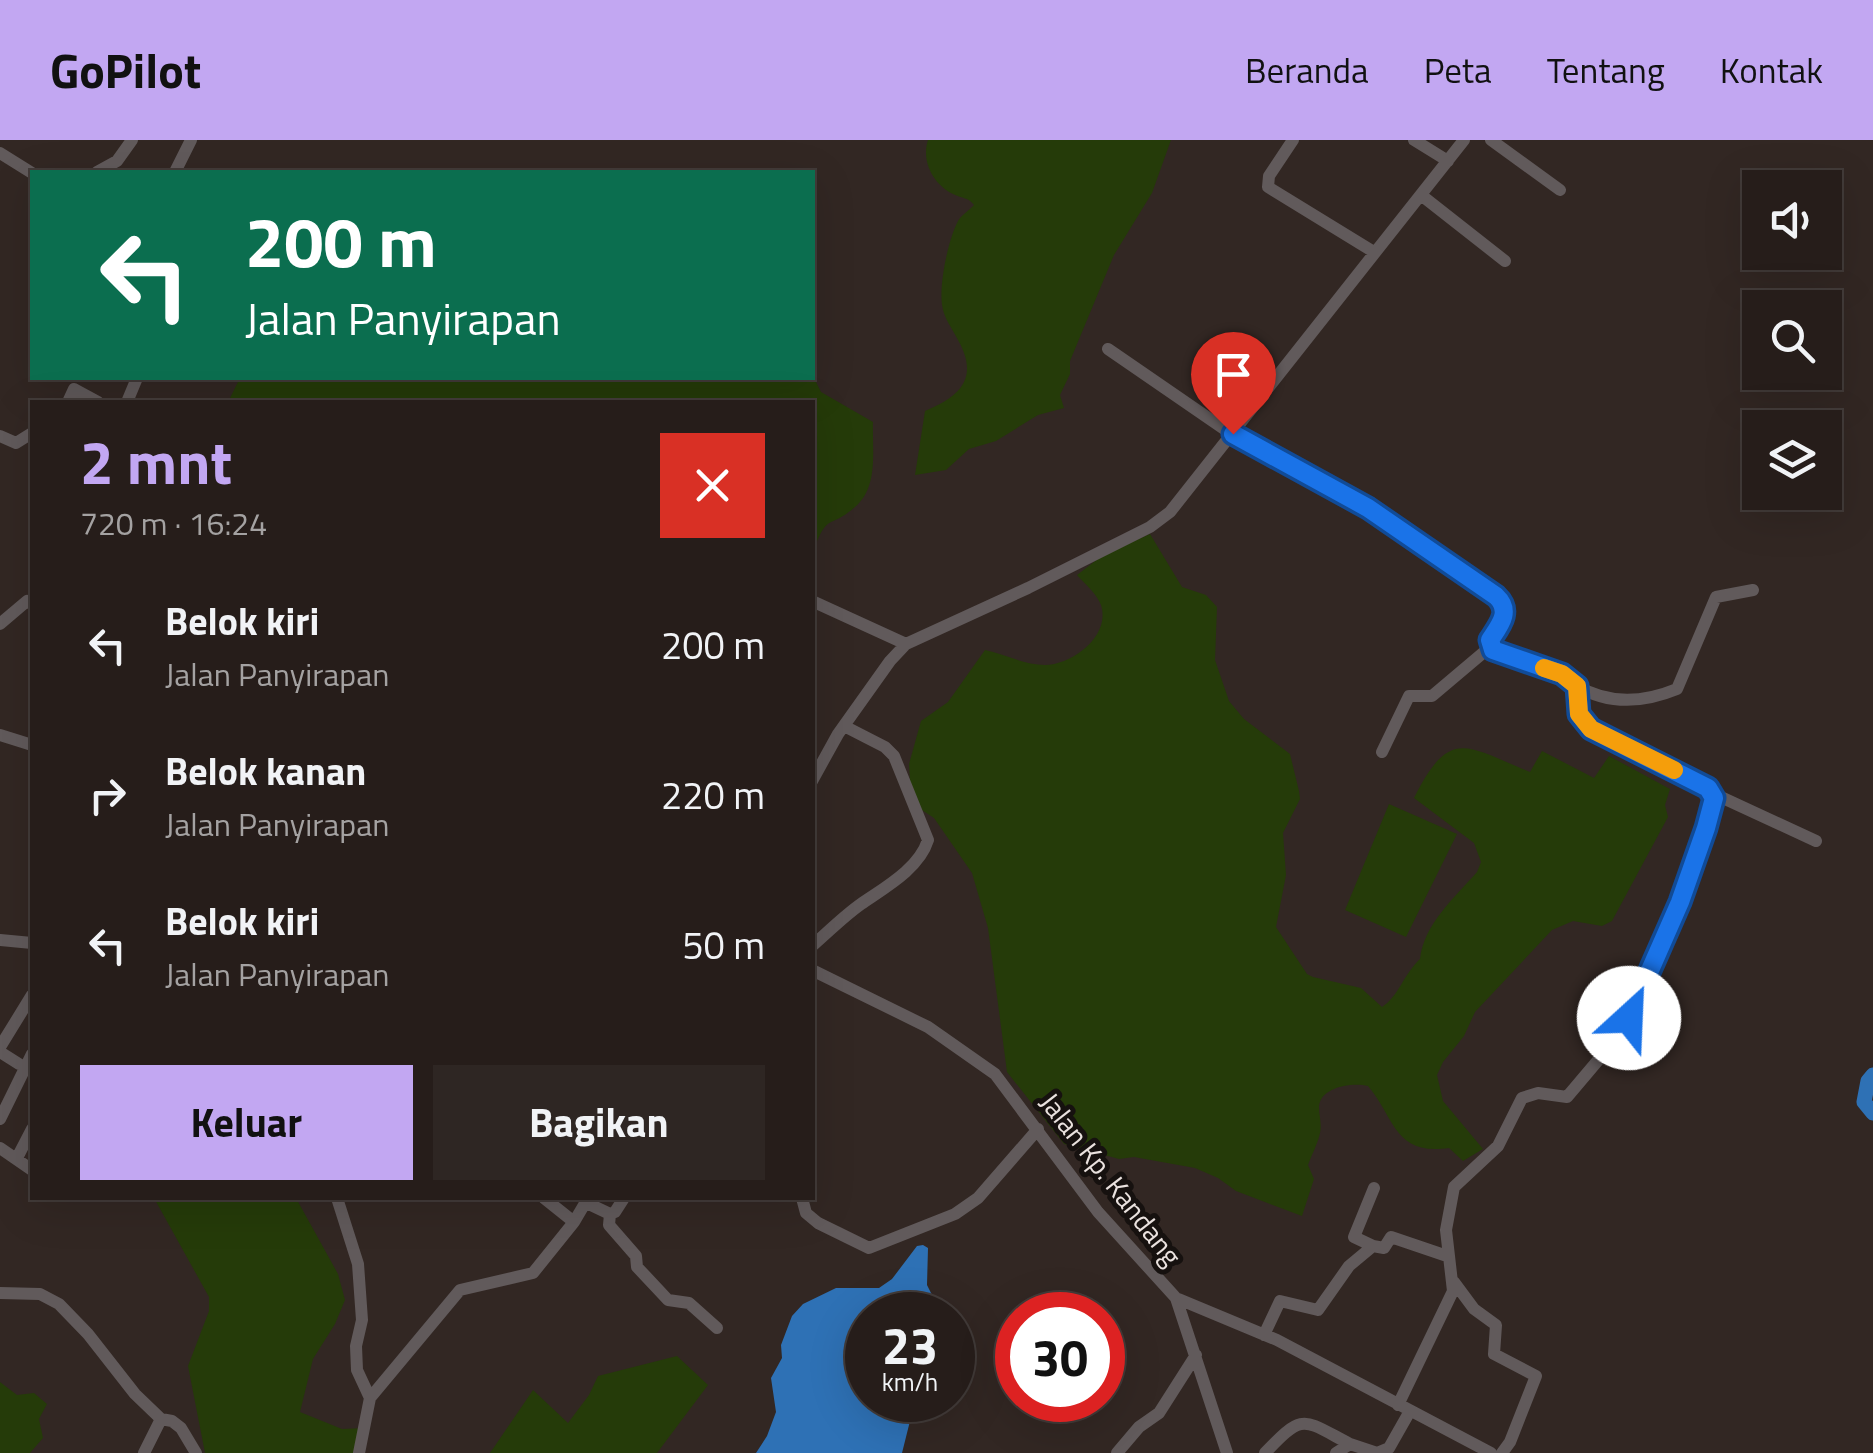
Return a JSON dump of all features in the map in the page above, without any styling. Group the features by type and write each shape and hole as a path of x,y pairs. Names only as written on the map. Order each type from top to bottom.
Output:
{"street":[{"path":"100,170 116,161 132,140"},
{"path":"176,170 191,140"},
{"path":"1293,140 1269,176 1268,187 1374,252"},
{"path":"1414,140 1448,161"},
{"path":"815,777 844,726 890,660 906,644 1028,588 1163,518 1464,140"},
{"path":"1491,140 1560,190"},
{"path":"0,153 30,172"},
{"path":"1422,195 1504,262"},
{"path":"1108,350 1233,434 1368,508 1505,606 1490,646 1432,696 1409,696 1382,752"},
{"path":"69,400 74,389 94,400"},
{"path":"0,436 16,443 30,433"},
{"path":"1490,646 1562,674 1602,698 1643,700 1677,690 1716,597 1754,590"},
{"path":"0,624 27,601 30,603"},
{"path":"815,602 906,644"},
{"path":"1502,1453 1536,1376 1494,1354 1496,1324 1474,1309 1454,1282 1447,1256 1448,1203 1454,1187 1493,1153 1516,1105 1527,1094 1561,1098 1572,1094 1629,1018 1680,902 1714,798 1700,783 1591,729 1579,714 1577,686"},
{"path":"815,943 861,904 888,887 922,852 928,840 894,756 885,747 844,726"},
{"path":"0,734 30,744"},
{"path":"1710,792 1816,841"},
{"path":"0,940 30,943"},
{"name":"Jalan Kp. Kandang","path":"815,971 928,1027 967,1052 1004,1084 1098,1212 1176,1298 1264,1334 1491,1453"},
{"path":"20,1064 0,1050 30,998"},
{"path":"0,1119 30,1058"},
{"path":"802,1200 806,1214 818,1223 869,1248 955,1214 978,1198 1038,1129"},
{"path":"18,1158 30,1133"},
{"path":"0,1148 30,1168"},
{"path":"1374,1188 1354,1237 1384,1248 1392,1236 1447,1256"},
{"path":"338,1200 356,1254 362,1313 356,1370 370,1398"},
{"path":"546,1200 574,1222"},
{"path":"359,1453 370,1398 460,1290 533,1272 587,1204 610,1214 616,1212 623,1200"},
{"path":"610,1214 611,1230 636,1256 636,1265 647,1278 668,1300 689,1303 716,1328"},
{"path":"1264,1334 1280,1301 1318,1310 1348,1266 1373,1246"},
{"path":"1265,1453 1290,1426 1300,1422 1377,1453 1389,1448 1454,1282"},
{"path":"0,1293 40,1294 58,1304 88,1334 122,1380 161,1419 182,1428 196,1453"},
{"path":"1176,1298 1227,1453"},
{"path":"1117,1453 1138,1427 1160,1413 1196,1355"},
{"path":"144,1453 161,1419"},
{"path":"1336,1453 1350,1444"}],"green space":[{"path":"928,140 1171,140 1152,193 1114,255 1070,361 1070,374 1060,395 1064,408 1038,415 996,441 969,449 946,470 915,475 925,411 956,393 966,376 964,354 946,319 941,296 954,229 974,205 946,190 934,178 926,156"},
{"path":"239,380 815,380 821,392 873,422 871,479 863,499 826,526 815,547 815,400 229,400"},
{"path":"1150,534 1182,587 1206,595 1217,607 1215,660 1229,701 1244,719 1290,754 1300,799 1283,833 1286,875 1276,927 1307,974 1313,977 1361,988 1382,1007 1420,959 1434,923 1477,872 1481,862 1474,843 1414,798 1438,760 1450,751 1475,750 1530,772 1542,751 1594,778 1609,756 1670,789 1665,805 1668,817 1612,921 1602,926 1573,921 1552,930 1475,1012 1464,1036 1443,1062 1437,1075 1443,1101 1483,1149 1463,1161 1449,1148 1431,1149 1406,1140 1368,1086 1338,1088 1325,1095 1319,1107 1320,1133 1308,1165 1314,1179 1302,1216 1236,1191 1195,1168 1134,1157 1119,1159 1064,1144 1007,1072 988,928 972,873 934,818 919,808 911,796 909,764 921,721 948,702 985,650 1045,665 1067,660 1087,647 1103,616 1094,593 1077,575 1103,555"},
{"path":"1389,804 1457,834 1406,937 1345,910"},
{"path":"155,1200 297,1200 338,1274 345,1300 313,1359 300,1412 342,1429 365,1428 363,1453 205,1453 188,1366 209,1311 209,1297"},
{"path":"677,1356 708,1385 657,1453 490,1453 533,1390 568,1423 598,1376"},
{"path":"0,1382 17,1395 34,1393 47,1404 39,1419 43,1438 30,1453 0,1453"}],"water":[{"path":"917,1246 928,1248 927,1285 930,1292 845,1292 845,1422 910,1422 902,1453 756,1453 776,1412 771,1378 782,1358 781,1345 792,1316 803,1304 836,1288 879,1288 892,1279"}],"waterway":[{"path":"1873,1075 1864,1102 1873,1113"}],"slow traffic":[{"path":"1544,668 1562,674 1577,686 1579,714 1591,729 1674,770"}],"route":[{"path":"1233,434 1368,508 1496,596 1505,612 1490,640 1493,650 1562,674 1577,686 1579,714 1591,729 1708,788 1714,798 1706,828 1680,902 1629,1018"}]}
